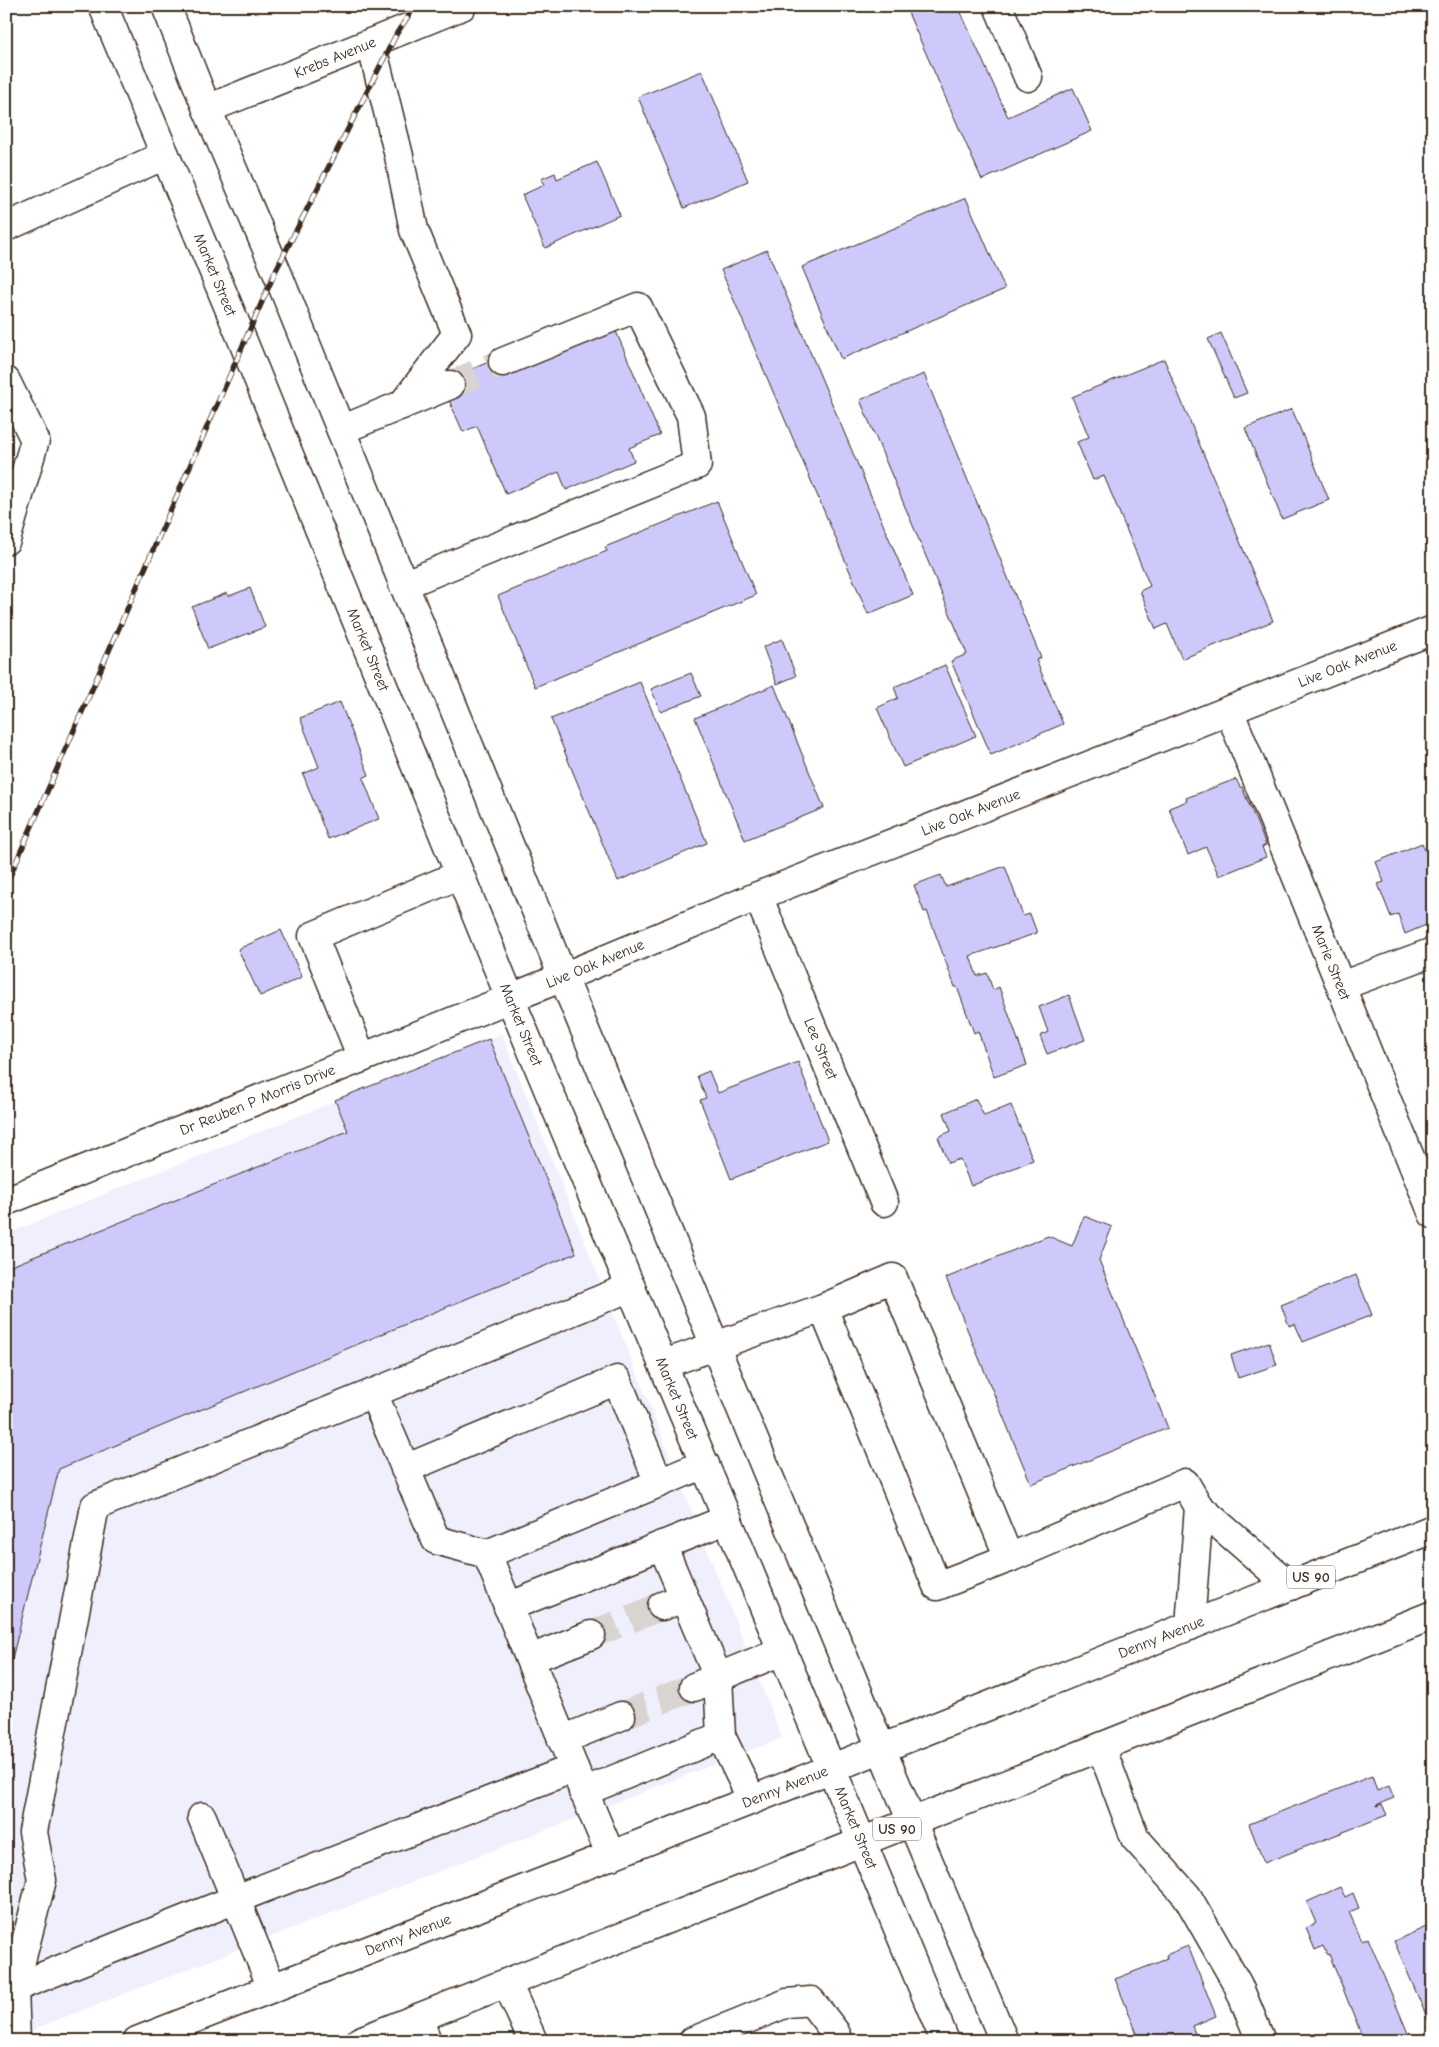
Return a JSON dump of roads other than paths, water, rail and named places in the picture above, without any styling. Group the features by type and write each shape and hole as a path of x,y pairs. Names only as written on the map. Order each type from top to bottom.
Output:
{"main road":[{"name":"Market Street","path":"103,6 459,875 945,2041"},
{"path":"166,6 207,109 276,270 714,1345 1004,2041"},
{"name":"Krebs Avenue","path":"207,109 462,6"},
{"path":"998,6 1028,77"},
{"path":"371,44 399,156 414,230 457,334 402,405"},
{"path":"6,227 165,155"},
{"path":"403,584 697,465 691,416 638,306 503,362"},
{"path":"6,381 35,440 6,540"},
{"path":"341,430 450,384"},
{"name":"Live Oak Avenue","path":"510,998 758,896 1433,630"},
{"name":"Marie Street","path":"1229,710 1433,1214"},
{"path":"362,1058 313,936 459,875"},
{"name":"Lee Street","path":"758,896 884,1202"},
{"path":"1340,986 1433,952"},
{"name":"Dr Reuben P Morris Drive","path":"6,1201 510,998"},
{"path":"664,1364 823,1308 893,1278 1009,1558"},
{"path":"16,2041 14,1988 42,1880 33,1832 95,1506 631,1287"},
{"path":"823,1308 937,1586 1009,1558 1185,1483 1199,1507 1290,1586"},
{"path":"405,1469 618,1380 659,1483"},
{"path":"373,1393 436,1540 487,1554 705,1464"},
{"path":"1190,1626 1199,1507"},
{"path":"508,1606 728,1519"},
{"name":"Denny Avenue","path":"137,2041 611,1856 1433,1529"},
{"path":"662,1545 673,1602 706,1682 721,1736 752,1800"},
{"path":"487,1554 611,1856"},
{"name":"US 90","path":"360,2041 423,2029 507,1983 1433,1615"},
{"path":"530,1659 591,1635"},
{"path":"706,1682 782,1650"},
{"path":"562,1740 622,1716"},
{"path":"14,1988 236,1899 579,1780 721,1736"},
{"path":"1101,1747 1135,1838 1187,1896 1238,1985 1261,2041"},
{"path":"202,1817 272,1988"},
{"path":"507,1983 533,2041"},
{"path":"694,2041 787,2003 812,2001 835,2032 839,2041"}],"tunnel":[{"path":"450,385 503,362"},
{"path":"591,1635 662,1606"},
{"path":"621,1716 694,1687"}],"railway":[{"path":"6,885 276,270 397,33 415,6"}]}
